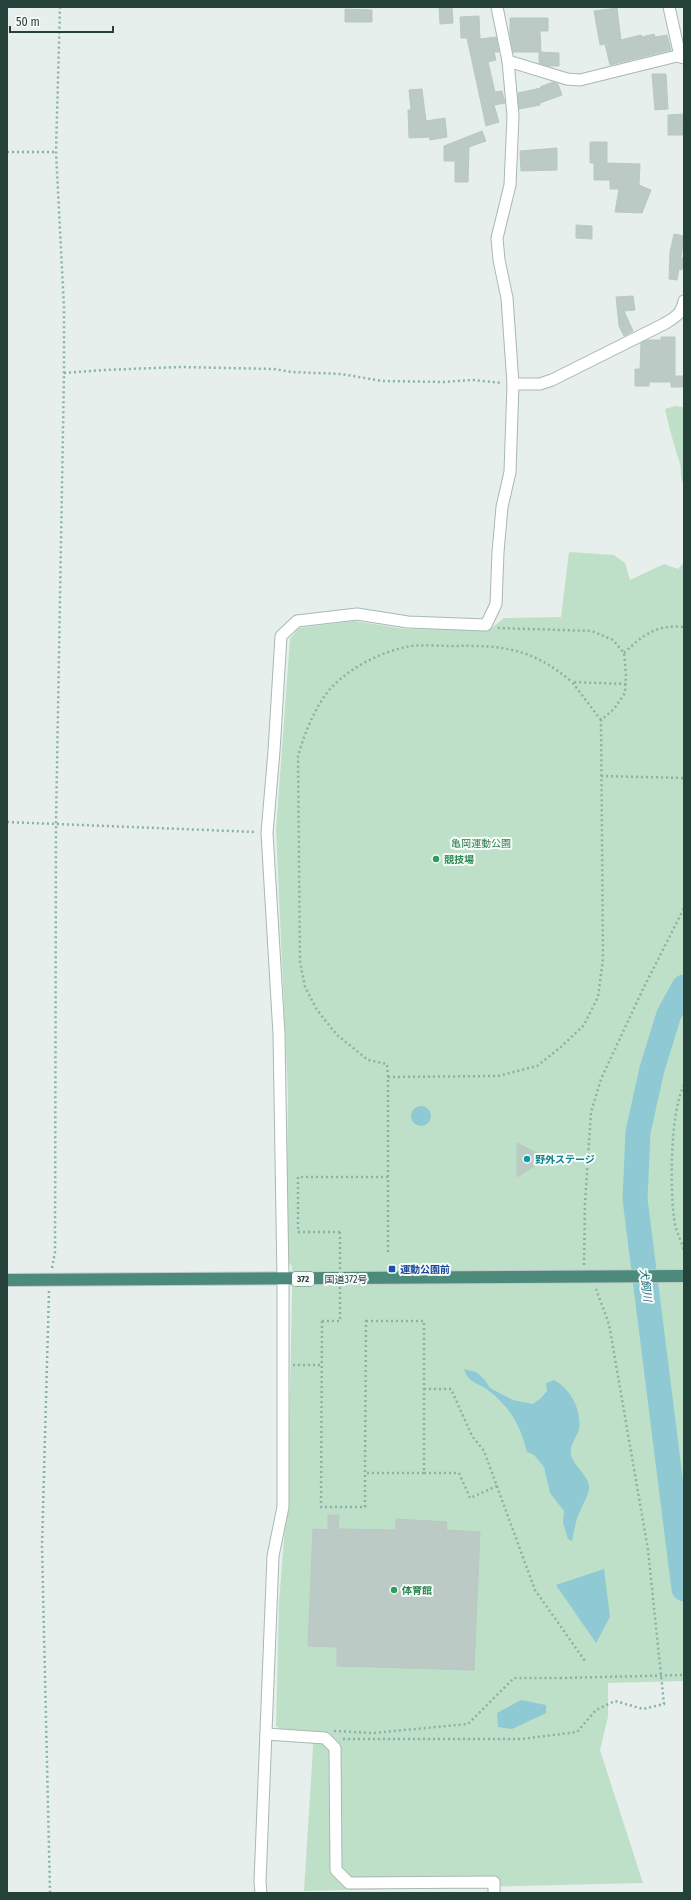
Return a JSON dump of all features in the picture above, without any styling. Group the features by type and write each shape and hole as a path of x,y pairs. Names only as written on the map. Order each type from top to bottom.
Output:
{"highway":[{"name":"国道372号","path":"7,1280 283,1279 591,1275 681,1276"}],"street":[{"path":"261,1893 260,1882 273,1556 283,1507 283,1279 279,1034 267,833 274,751 280,636 297,621 357,614 408,622 486,625 496,604 498,552 502,507 510,472 513,384 507,298 499,260 498,238 510,185 513,116 508,61 497,7"},
{"path":"508,61 566,79 580,80 682,57 670,7"},
{"path":"513,384 540,384 552,380 664,324 682,317 684,301"},
{"path":"266,1734 325,1738 335,1748 336,1870 349,1883 494,1882 494,1893"}],"path":[{"path":"50,1893 42,1546 49,1280 55,1252 56,823 64,373 64,308 56,152 60,7"},
{"path":"7,152 56,152"},
{"path":"64,373 180,367 274,369 292,372 341,374 382,381 444,382 472,380 513,384"},
{"path":"624,653 638,640 656,628 672,625 684,627"},
{"path":"492,628 592,631 613,640 624,653 626,684 625,693 614,709 601,720"},
{"path":"388,1077 498,1076 537,1066 562,1046 584,1025 598,997 603,959 601,720 572,682 555,668 533,656 505,648 474,646 408,647 386,652 356,668 331,687 314,715 302,742 298,757 300,962 304,987 317,1010 337,1036 368,1060 387,1064 388,1252"},
{"path":"572,682 626,684"},
{"path":"601,776 684,778"},
{"path":"7,822 267,833"},
{"path":"331,1744 342,1739 522,1739 577,1732 596,1710 615,1701 643,1709 664,1704 648,1550 609,1324 591,1275 585,1203 591,1112 601,1078 643,989 684,908"},
{"path":"684,1085 680,1093 672,1149 672,1188 674,1220 684,1251"},
{"path":"388,1177 298,1177 298,1232 340,1232 340,1321 322,1321 321,1507 365,1508 366,1321 424,1321 424,1473"},
{"path":"283,1365 322,1365"},
{"path":"424,1389 451,1389 472,1436 484,1451 535,1590 585,1661"},
{"path":"365,1473 459,1473 470,1498 497,1486"},
{"path":"327,1731 373,1733 468,1724 514,1678 684,1675"}],"green space":[{"path":"675,406 684,407 684,485 680,464 665,409"},
{"name":"亀岡運動公園","path":"569,552 614,555 625,563 630,580 664,564 678,569 684,562 684,1681 608,1683 608,1717 600,1750 643,1883 304,1891 314,1732 285,1732 276,1726 279,1602 288,1489 292,1266 286,1260 288,1094 276,830 290,639 299,628 354,621 405,629 489,630 504,618 561,617"}],"water":[{"path":"421,1106 428,1109 431,1116 428,1123 421,1126 414,1123 411,1116 414,1109"},
{"path":"464,1369 476,1372 485,1380 490,1388 513,1400 533,1404 547,1391 546,1383 554,1380 565,1388 574,1400 579,1414 579,1429 571,1448 571,1455 575,1464 585,1476 589,1489 574,1529 572,1541 568,1539 563,1523 564,1511 550,1493 544,1467 534,1455 527,1452 521,1432 515,1420 507,1408 498,1399 488,1390 467,1376"},
{"path":"604,1569 610,1617 596,1643 556,1585"},
{"path":"521,1700 546,1705 546,1713 512,1729 498,1727 497,1713"}],"building":[{"path":"439,7 452,7 453,23 440,24"},
{"path":"617,8 621,40 641,35 642,37 654,34 655,37 667,35 671,50 610,65 605,44 600,45 594,11"},
{"path":"345,9 372,10 372,22 345,22"},
{"path":"479,16 480,39 496,37 499,52 494,52 496,60 488,62 495,92 502,91 505,103 494,105 499,122 486,126 467,38 461,38 460,17"},
{"path":"510,18 548,18 548,31 540,31 541,52 513,52 510,35"},
{"path":"539,52 559,53 559,66 548,66 539,63"},
{"path":"652,74 666,74 668,109 655,110"},
{"path":"553,82 558,84 562,95 540,103 540,105 519,109 518,93 541,88 540,87"},
{"path":"422,89 426,121 445,118 447,137 430,140 429,137 409,138 408,110 411,110 409,90"},
{"path":"684,114 684,135 668,135 668,115"},
{"path":"482,131 486,141 469,147 468,182 455,182 455,161 444,161 444,146"},
{"path":"590,142 607,142 607,163 640,164 639,185 651,190 642,213 615,212 619,189 610,189 610,180 594,180 594,163 590,163"},
{"path":"557,148 557,170 521,171 520,151"},
{"path":"576,225 592,226 592,239 576,238"},
{"path":"674,234 684,236 681,258 683,258 682,270 679,269 677,280 669,279 670,252"},
{"path":"633,296 635,310 624,311 633,331 624,336 619,326 616,297"},
{"path":"661,337 675,337 675,376 684,376 684,387 671,387 671,382 649,382 649,386 635,386 635,369 640,369 641,343 647,340 661,340"},
{"name":"野外ステージ","path":"517,1143 537,1153 536,1165 517,1177"},
{"name":"体育館","path":"328,1515 339,1515 338,1529 396,1530 396,1519 447,1522 446,1530 480,1532 474,1670 337,1666 337,1647 308,1646 313,1529 328,1530"}],"waterway":[{"name":"犬飼川","path":"684,987 669,1014 652,1069 638,1132 635,1199 684,1589"}],"place":[{"name":"競技場","path":"436,859"},
{"name":"野外ステージ","path":"527,1159"},
{"name":"運動公園前","path":"392,1269"},
{"name":"体育館","path":"394,1590"}]}
